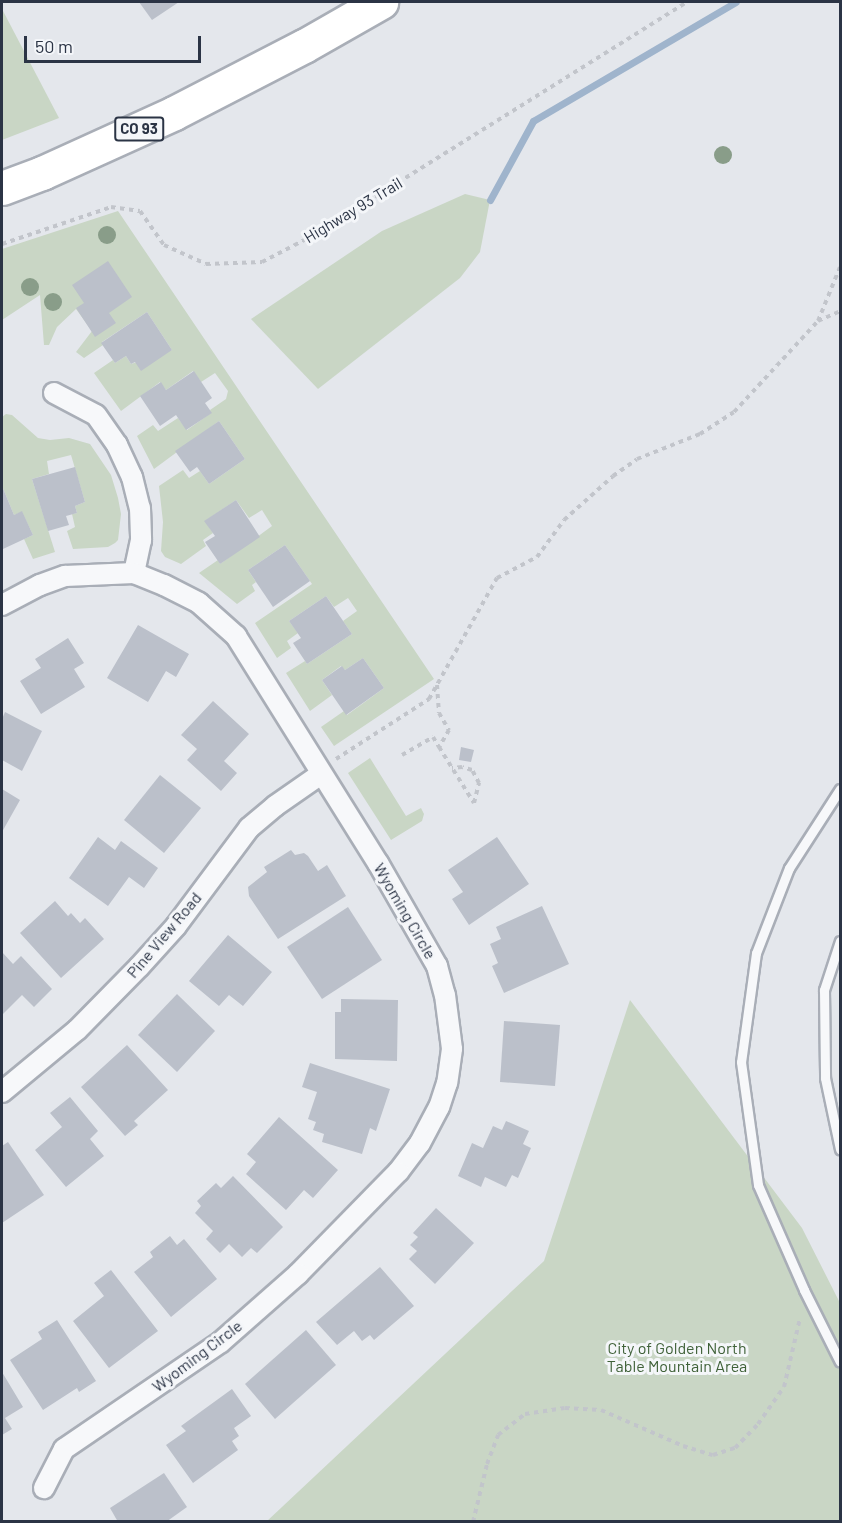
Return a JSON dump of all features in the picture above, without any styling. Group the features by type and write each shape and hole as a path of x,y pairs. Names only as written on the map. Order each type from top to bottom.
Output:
{"highway":[{"name":"CO 93","path":"2,188 42,173 174,112 304,46 381,2"}],"street":[{"path":"54,393 96,415 117,445 132,477 140,508 141,540 134,573"},
{"name":"Wyoming Circle","path":"2,605 40,585 65,576 134,573 199,603 236,636 378,863 437,966 447,1005 452,1049 447,1083 439,1107 420,1143 398,1172 298,1274 194,1362 64,1449 44,1488"},
{"name":"Pine View Road","path":"2,1092 77,1030 139,968 176,926 249,828 274,806 321,774"}],"lane":[{"path":"840,789 789,868 756,953 741,1062 758,1185 804,1290 840,1362"},
{"path":"840,941 824,990 825,1078 840,1149"}],"path":[{"name":"Highway 93 Trail","path":"2,244 111,207 140,211 164,245 206,264 262,262 314,235 687,2"},
{"path":"321,774 336,760 429,699 471,627 487,591 497,578 537,557 564,519 613,476 637,459 700,434 734,412 818,321 840,267"},
{"path":"818,321 840,311"},
{"path":"437,684 439,713 448,730 439,747"},
{"path":"402,755 433,737 457,777 474,803 479,783 472,770 462,767 452,768"},
{"path":"473,1521 487,1464 498,1435 525,1414 565,1408 601,1410 693,1449 713,1455 735,1448 758,1424 784,1387 800,1321 804,1290"}],"green space":[{"path":"2,9 59,118 2,140"},
{"path":"465,194 490,200 480,252 460,278 318,389 251,319 382,231"},
{"path":"118,211 434,679 334,746 321,727 344,711 347,715 384,688 363,658 345,670 341,666 322,680 332,695 310,711 286,673 305,661 307,664 352,634 343,621 357,611 348,598 334,607 326,596 289,621 298,633 287,641 291,648 277,658 255,623 312,584 285,545 248,570 256,582 252,585 255,591 237,604 199,573 218,560 220,564 272,526 262,510 249,518 236,500 205,521 213,533 203,540 206,546 181,564 165,557 161,551 163,522 159,486 183,470 189,478 200,471 209,484 245,459 219,421 154,469 137,436 153,425 158,431 178,418 187,430 211,413 210,410 226,399 228,391 215,373 201,382 193,371 166,390 160,382 121,411 94,373 113,360 115,363 126,356 131,364 172,350 147,312 102,342 103,345 84,358 76,352 92,331 76,309 57,327 49,345 44,345 40,295 2,320 2,249"},
{"path":"6,414 12,415 38,438 50,440 69,438 90,444 111,475 118,498 121,514 118,540 115,543 108,547 73,549 67,531 75,527 72,514 77,513 75,506 85,502 71,455 47,461 49,474 32,479 55,552 33,559 24,539 33,535 22,512 14,515 2,486 2,417"},
{"path":"370,758 406,816 421,808 424,814 422,821 391,840 348,773"},
{"name":"City of Golden North Table Mountain Area","path":"630,1000 802,1228 840,1303 840,1521 266,1522 544,1261"}],"building":[{"path":"139,2 179,2 152,20"},
{"path":"108,261 132,297 109,313 116,323 95,337 76,308 84,303 72,285"},
{"path":"147,312 172,350 141,371 135,362 131,364 126,356 115,363 101,343"},
{"path":"194,371 212,398 205,403 212,413 186,430 176,415 160,426 140,396 161,382 166,390"},
{"path":"219,421 245,459 209,484 197,467 190,472 175,451"},
{"path":"75,467 85,502 75,506 77,513 66,516 69,525 48,531 32,479"},
{"path":"2,486 14,515 22,511 33,535 3,549"},
{"path":"236,500 260,537 220,564 205,542 215,536 204,521"},
{"path":"285,545 310,581 273,607 248,570"},
{"path":"326,596 352,634 307,664 293,643 301,638 289,621"},
{"path":"138,625 189,654 176,677 166,671 148,702 107,678"},
{"path":"68,638 84,663 74,669 85,687 41,714 20,681 41,668 35,659"},
{"path":"363,658 384,688 346,715 322,680 342,666 345,670"},
{"path":"213,701 249,734 224,761 237,773 221,791 187,760 197,749 181,735"},
{"path":"5,712 42,731 22,771 2,760 2,719"},
{"path":"461,747 474,750 471,762 459,760"},
{"path":"160,775 201,808 164,853 124,820"},
{"path":"2,789 20,800 2,832"},
{"path":"98,837 115,850 121,841 158,868 144,888 129,877 108,906 69,878"},
{"path":"497,837 529,884 469,925 452,899 463,892 448,870"},
{"path":"291,850 295,855 304,853 308,856 318,871 327,865 346,896 278,939 249,896 248,887 267,872 264,867"},
{"path":"55,901 68,916 71,913 80,923 85,918 104,939 61,978 20,933"},
{"path":"542,906 569,964 504,993 492,966 498,963 490,944 501,939 496,927"},
{"path":"348,907 382,960 322,999 287,947"},
{"path":"228,935 272,972 243,1006 229,995 219,1006 189,981"},
{"path":"2,952 13,964 21,956 52,989 34,1007 22,995 2,1015"},
{"path":"177,994 215,1031 177,1072 138,1035"},
{"path":"341,999 398,1000 397,1061 335,1059 335,1012 341,1012"},
{"path":"504,1021 560,1025 555,1086 500,1082"},
{"path":"127,1045 168,1090 134,1121 138,1125 125,1136 81,1087"},
{"path":"310,1063 390,1089 376,1131 370,1128 362,1154 322,1142 324,1134 313,1130 316,1122 308,1119 317,1092 302,1087"},
{"path":"70,1097 98,1131 90,1139 104,1156 66,1187 35,1150 62,1127 50,1113"},
{"path":"279,1117 338,1170 313,1198 304,1190 286,1210 246,1174 256,1162 247,1154"},
{"path":"506,1121 529,1131 523,1144 531,1148 518,1178 512,1175 506,1187 485,1177 481,1187 458,1176 472,1143 483,1148 493,1126 502,1130"},
{"path":"8,1142 44,1195 2,1223 2,1146"},
{"path":"233,1176 283,1227 257,1253 251,1248 242,1257 229,1244 220,1253 206,1239 213,1231 195,1213 201,1206 197,1201 216,1183 221,1188"},
{"path":"436,1208 474,1243 435,1284 409,1259 417,1251 410,1245 418,1237 413,1233"},
{"path":"170,1236 177,1245 184,1239 217,1279 171,1317 134,1272 153,1257 150,1252"},
{"path":"380,1267 414,1306 374,1340 370,1335 362,1341 354,1331 337,1345 316,1322"},
{"path":"111,1270 158,1331 109,1368 73,1321 104,1296 94,1283"},
{"path":"57,1320 96,1381 79,1392 77,1388 43,1410 10,1360 42,1339 38,1332"},
{"path":"306,1330 336,1365 275,1419 245,1384"},
{"path":"2,1372 23,1407 5,1418 12,1429 2,1435"},
{"path":"232,1389 251,1416 234,1428 239,1436 232,1441 238,1450 193,1483 166,1445 186,1431 181,1426"},
{"path":"164,1473 187,1507 166,1522 118,1522 110,1508"}],"waterway":[{"path":"490,200 533,121 736,2"}]}
